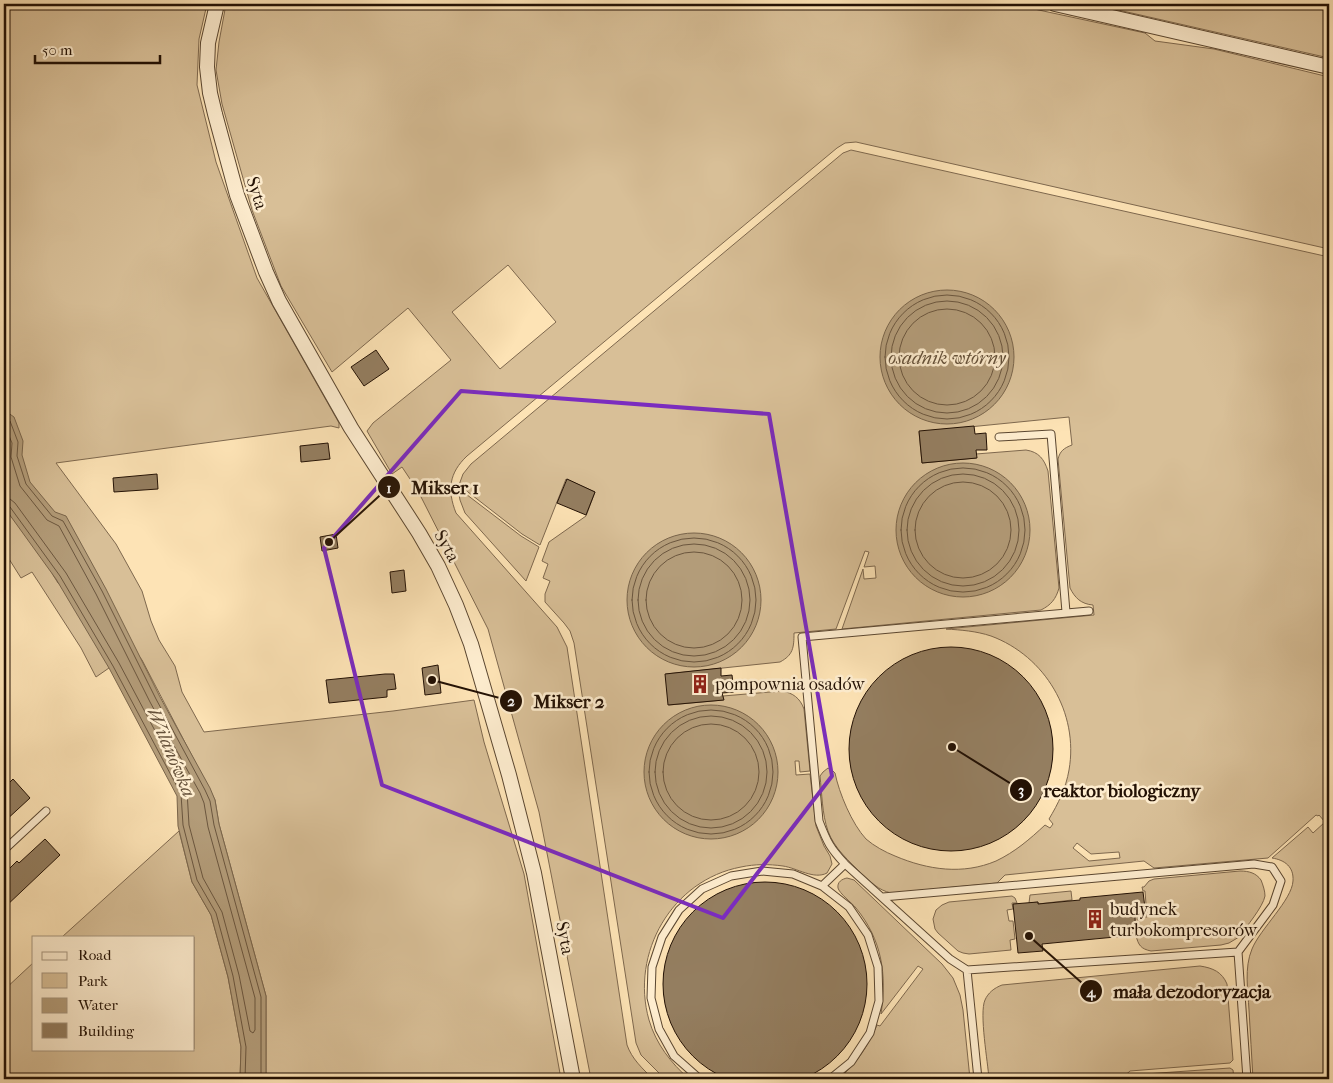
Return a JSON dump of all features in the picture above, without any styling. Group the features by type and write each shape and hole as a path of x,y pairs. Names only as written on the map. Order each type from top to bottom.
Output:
{"street":[{"name":"Syta","path":"216,4 208,43 207,67 210,92 238,195 266,272 279,301 351,428 419,533 438,566 471,644 509,775 534,873 573,1079"},
{"path":"1055,4 1289,57 1329,68"}],"lane":[{"path":"999,437 1050,434 1066,612"},
{"path":"1089,611 802,637 819,821 828,843 834,853 845,864 950,959 967,970 1238,952"},
{"path":"4,850 46,811"},
{"path":"822,886 845,864"},
{"path":"883,897 1254,864 1272,867 1280,881 1273,905 1238,952 1247,1079"},
{"path":"700,1079 674,1056 659,1029 651,998 652,967 662,937 679,910 702,889 731,876 762,871 793,874 822,886 849,907 868,934 878,967 879,1001 870,1033 851,1062 830,1079"},
{"path":"967,970 978,1079"}],"highlighted area":[{"path":"461,391 769,414 832,776 723,918 382,785 324,548"}],"green space":[{"path":"4,4 207,4 199,39 197,85 216,162 257,278 339,423 339,428 331,426 56,463 116,544 142,591 159,640 175,666 182,692 204,732 474,700 484,742 524,874 561,1079 266,1079 266,996 219,824 215,800 142,660 68,560 4,440"},
{"path":"226,4 1011,4 1145,33 1155,41 1214,49 1329,77 1329,249 856,142 845,143 461,462 451,482 451,497 456,513 557,627 567,647 627,1045 641,1067 653,1079 591,1079 539,812 488,629 418,491 402,467 392,474 367,431 373,423 451,360 408,308 332,372 281,286 252,210 222,104 216,70","holes":["508,265 556,322 500,369 452,312"]},
{"path":"1092,4 1329,4 1329,58"},
{"path":"851,150 1329,257 1329,1079 1253,1079 1247,987 1247,971 1252,949 1282,906 1293,881 1292,872 1288,865 1281,860 1272,858 1308,827 1313,833 1325,822 1319,815 1316,815 1268,858 1154,868 1144,861 1005,875 997,883 891,893 878,888 862,874 838,849 828,831 823,811 820,776 828,768 835,773 847,808 866,839 887,853 920,865 958,869 984,865 1010,854 1045,825 1050,828 1053,824 1049,819 1066,783 1071,749 1069,728 1063,708 1054,689 1042,672 1027,657 1010,645 985,634 946,629 1094,615 1093,605 1079,600 1070,588 1058,459 1063,450 1072,445 1069,417 919,432 922,463 976,458 976,454 1026,450 1038,454 1043,460 1048,471 1059,588 1053,601 1045,608 1041,610 842,629 863,569 864,579 876,578 875,566 864,567 869,552 865,551 836,629 794,633 792,650 788,657 780,662 666,674 669,705 723,700 723,696 782,691 790,693 798,699 804,709 810,771 800,772 799,761 795,761 796,775 810,774 816,826 832,864 827,873 822,875 805,873 778,865 741,867 716,875 695,887 677,903 662,923 652,946 646,970 645,995 649,1020 660,1045 670,1060 689,1079 665,1079 641,1055 636,1043 574,643 570,631 545,602 545,594 550,581 543,578 548,564 542,561 549,542 586,516 595,492 566,479 540,545 522,534 459,485 463,474 471,464 843,153","holes":["1077,843 1091,854 1119,852 1120,858 1089,861 1073,848"]},
{"path":"4,466 58,583 114,637 109,668 96,677 81,648 32,572 21,578 4,551"},
{"path":"458,488 521,536 539,547 526,581 465,513"},
{"path":"179,831 192,882 211,915 228,977 241,1047 240,1079 4,1079 4,990 32,964 32,1050 195,1050 195,936 63,936"},
{"path":"1240,871 1252,873 1261,880 1265,896 1258,911 1239,937 1221,945 1151,951 1140,946 1136,935 1138,935 1137,918 1147,917 1145,891 1143,891 1142,887 1149,881"},
{"path":"847,878 854,880 942,964 953,978 960,995 963,1010 970,1079 838,1079 856,1061 870,1040 877,1025 880,1026 923,969 918,966 881,1014 883,971 881,958 872,932 865,920 838,888 840,881"},
{"path":"1071,891 1072,900 1038,904 1038,902 1029,903 1030,895"},
{"path":"1012,896 1017,903 1012,903 1013,909 1007,910 1009,921 1013,921 1015,939 1010,940 1011,950 963,953 958,951 935,929 933,919 936,910 949,902"},
{"path":"1200,966 1216,971 1227,984 1233,1060 1230,1063 1130,1071 1121,1079 989,1079 983,1026 983,1006 988,995 996,988 1002,985"},
{"path":"1230,1068 1233,1070 1234,1079 1126,1079 1131,1075"}],"water":[{"name":"osadnik wtórny","path":"947,290 973,295 995,309 1009,331 1014,357 1009,383 995,405 973,419 947,424 921,419 899,405 885,383 880,357 885,331 899,309 921,295"},
{"name":"Wilanówka","path":"4,410 14,417 23,441 22,455 30,482 55,512 66,516 106,589 160,697 215,800 219,824 266,996 266,1079 240,1079 241,1047 228,977 211,915 192,882 178,826 177,796 109,668 56,579 4,507"},
{"path":"963,463 989,468 1011,482 1025,504 1030,530 1025,556 1011,578 989,592 963,597 937,592 915,578 901,556 896,530 901,504 915,482 937,468"},
{"path":"694,533 720,538 742,552 756,574 761,600 756,626 742,648 720,662 694,667 668,662 646,648 632,626 627,600 632,574 646,552 668,538"},
{"path":"711,705 737,710 759,724 773,746 778,772 773,798 759,820 737,834 711,839 685,834 663,820 649,798 644,772 649,746 663,724 685,710"}],"building":[{"path":"376,350 389,369 364,386 351,367"},
{"path":"974,426 975,434 986,433 987,450 976,450 977,458 922,463 919,431"},
{"path":"328,443 330,459 301,462 300,446"},
{"path":"157,474 158,489 114,492 113,478"},
{"path":"567,479 595,492 586,515 557,503"},
{"path":"336,534 338,548 322,551 320,537"},
{"path":"404,570 406,591 392,593 390,572"},
{"path":"941,647 961,647 990,654 1016,670 1030,684 1046,710 1053,739 1053,759 1046,788 1030,814 1016,828 990,844 981,847 961,851 941,851 912,844 886,828 872,814 856,788 853,779 849,759 849,739 856,710 872,684 886,670 912,654 921,651"},
{"path":"438,665 441,693 425,695 422,668"},
{"name":"pompownia osadów","path":"721,668 721,676 732,675 734,692 722,693 724,700 668,705 665,674"},
{"path":"394,674 396,689 387,690 387,697 329,703 326,680"},
{"path":"13,779 30,798 4,822 4,788"},
{"path":"45,839 60,855 4,908 4,874"},
{"path":"765,882 795,886 813,894 830,905 844,919 855,936 863,954 867,984 863,1014 850,1041 822,1069 795,1082 785,1084 745,1084 735,1082 717,1074 700,1063 686,1049 675,1032 667,1014 663,984 667,954 675,936 686,919 700,905 717,894 735,886"},
{"name":"budynek turbokompresorów","path":"1143,892 1146,916 1135,917 1136,935 1042,944 1043,951 1018,953 1013,904 1038,902 1038,904"}],"place":[{"name":"Mikser 1","path":"329,542"},
{"name":"Mikser 2","path":"432,680"},
{"name":"pompownia osadów","path":"700,684"},
{"name":"reaktor biologiczny","path":"952,747"},
{"name":"budynek turbokompresorów","path":"1095,919"},
{"name":"mała dezodoryzacja","path":"1029,936"}]}
